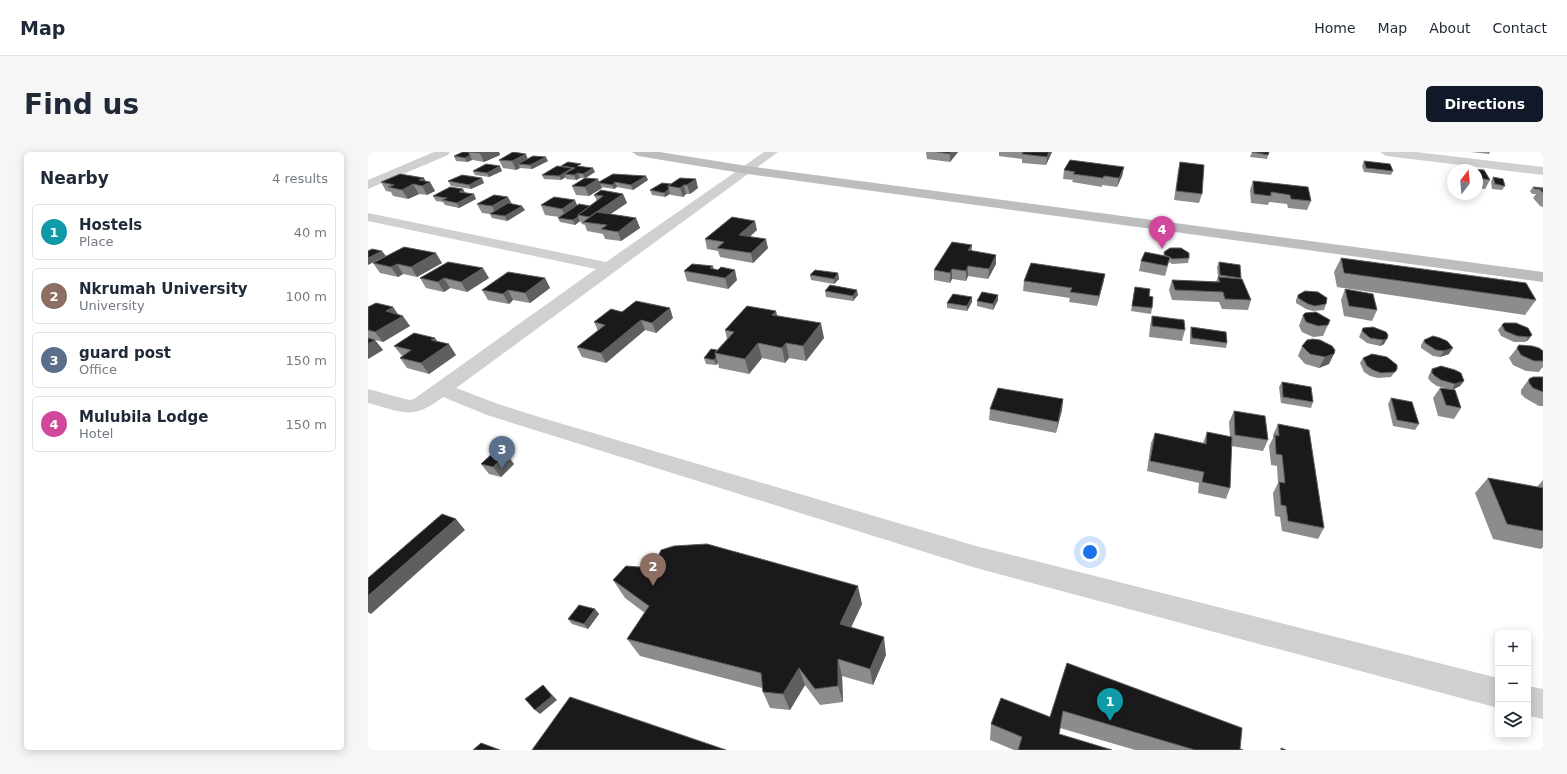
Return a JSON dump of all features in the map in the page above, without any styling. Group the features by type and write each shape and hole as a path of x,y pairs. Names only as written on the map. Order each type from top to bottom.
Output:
{"street":[{"path":"368,185 444,152"},
{"path":"638,152 747,170 1543,277"},
{"path":"368,396 409,407 421,404 443,390 609,266 772,152"},
{"path":"1386,152 1543,171"},
{"path":"368,217 609,266"},
{"path":"443,390 524,419 976,557 1495,692"},
{"path":"1531,701 1543,704"}],"building":[{"path":"463,152 468,152 470,155 465,158 454,156"},
{"path":"513,152 526,154 512,161 499,160"},
{"path":"937,152 951,152 950,154"},
{"path":"1023,152 1049,152 1047,157 1022,154"},
{"path":"1252,152 1269,152 1268,155"},
{"path":"533,156 546,157 530,165 518,164"},
{"path":"1070,160 1124,167 1119,178 1104,176 1103,178 1073,174 1075,172 1064,170"},
{"path":"1364,161 1390,164 1393,171 1366,168"},
{"path":"568,162 581,164 577,166 593,168 583,174 564,174 575,168 561,166"},
{"path":"1180,162 1204,165 1202,194 1176,191"},
{"path":"486,164 500,166 487,173 473,171"},
{"path":"557,166 572,168 559,176 542,175"},
{"path":"1483,170 1484,170 1490,180 1483,179"},
{"path":"400,174 424,178 419,180 430,182 422,186 413,184 402,190 388,187 394,185 381,182"},
{"path":"613,174 646,176 631,185 615,182 612,185 599,183"},
{"path":"462,175 482,178 469,185 448,181"},
{"path":"1493,177 1503,179 1505,186 1495,184"},
{"path":"585,178 598,179 585,187 572,186"},
{"path":"680,178 696,179 680,188 668,186"},
{"path":"1253,181 1308,187 1311,201 1291,199 1290,195 1271,192 1271,196 1254,194"},
{"path":"662,183 671,184 668,186 669,189 664,193 650,190"},
{"path":"450,187 463,189 459,192 474,194 457,203 442,200 447,198 433,196"},
{"path":"1533,187 1543,188 1543,189 1535,189"},
{"path":"601,190 623,194 589,217 578,215 603,196 594,195"},
{"path":"494,195 508,197 492,206 477,204"},
{"path":"554,197 575,200 562,209 541,205"},
{"path":"508,203 522,206 505,216 490,214"},
{"path":"579,204 590,206 573,220 558,218"},
{"path":"597,212 636,218 618,232 601,229 607,225 583,222"},
{"path":"732,217 755,221 739,235 766,239 751,253 717,248 724,242 705,239"},
{"path":"952,242 972,245 968,250 996,255 989,269 968,266 966,271 952,269 950,273 934,270"},
{"path":"404,247 436,253 411,267 397,264 391,267 373,263"},
{"path":"1170,248 1181,248 1189,253 1189,258 1173,259 1165,255 1164,252"},
{"path":"372,249 382,251 368,258 368,251"},
{"path":"1145,252 1170,257 1167,266 1141,261"},
{"path":"1341,258 1526,283 1536,300 1344,273"},
{"path":"448,262 483,268 461,282 444,278 438,282 420,278"},
{"path":"1219,262 1240,265 1241,278 1220,275"},
{"path":"1031,263 1105,274 1099,296 1070,292 1072,288 1024,281"},
{"path":"692,264 713,266 710,268 718,270 721,267 735,270 725,278 684,271"},
{"path":"815,270 838,273 834,279 810,275"},
{"path":"508,272 545,278 525,293 508,290 503,294 482,290"},
{"path":"1218,277 1242,279 1251,300 1225,299 1223,292 1175,290 1172,280 1220,282"},
{"path":"830,285 857,290 853,296 825,291"},
{"path":"1135,287 1150,289 1149,296 1153,297 1152,308 1132,306"},
{"path":"1345,289 1373,294 1377,310 1349,306"},
{"path":"1305,291 1318,292 1327,298 1326,304 1315,306 1298,298 1298,295"},
{"path":"982,292 998,295 993,304 977,301"},
{"path":"953,294 972,297 967,306 947,303"},
{"path":"636,301 670,308 652,323 641,320 601,353 577,347 605,325 594,322 611,309 622,312"},
{"path":"376,303 393,307 386,311 403,316 375,332 368,330 368,307"},
{"path":"747,306 776,311 772,315 821,323 803,346 786,343 782,348 758,343 745,359 715,353 734,332 725,330"},
{"path":"1316,312 1330,320 1328,325 1318,326 1306,322 1303,315 1305,313"},
{"path":"1152,316 1184,320 1185,330 1152,326"},
{"path":"1504,323 1516,323 1528,328 1532,335 1529,337 1517,336 1505,331 1502,325"},
{"path":"1191,327 1226,332 1227,343 1192,338"},
{"path":"1373,327 1386,332 1388,335 1387,339 1383,340 1370,338 1362,331 1363,328"},
{"path":"414,333 435,338 431,340 449,344 421,363 400,358 411,350 394,346"},
{"path":"1433,336 1447,341 1453,348 1444,351 1436,350 1425,343 1424,340"},
{"path":"368,338 375,340 368,344"},
{"path":"1307,340 1320,340 1332,346 1335,350 1334,354 1325,357 1310,354 1302,346"},
{"path":"1519,345 1539,348 1543,351 1543,361 1534,361 1521,355 1517,348"},
{"path":"711,349 717,350 714,360 704,358"},
{"path":"1372,354 1387,357 1397,365 1395,372 1381,373 1367,366 1363,358"},
{"path":"1441,366 1461,373 1464,381 1455,384 1441,380 1432,373 1432,369"},
{"path":"1533,377 1543,377 1543,392 1533,388 1529,383 1529,379"},
{"path":"1282,382 1311,387 1313,402 1283,397"},
{"path":"998,388 1063,399 1058,422 990,409"},
{"path":"1440,388 1455,390 1461,408 1446,405"},
{"path":"1391,398 1412,402 1419,424 1397,420"},
{"path":"1234,411 1265,416 1268,440 1235,435"},
{"path":"1278,424 1309,430 1324,528 1288,521 1286,506 1281,505 1279,482 1285,483 1282,455 1276,454 1275,435 1279,436"},
{"path":"1207,432 1232,437 1230,488 1202,482 1204,472 1150,461 1155,433 1206,444"},
{"path":"495,451 507,454 493,467 481,464"},
{"path":"1488,478 1543,488 1543,531 1507,524"},
{"path":"442,514 456,519 368,596 368,578"},
{"path":"707,544 858,586 840,624 884,637 870,669 838,659 838,686 815,689 799,668 783,694 763,692 761,673 627,639 649,606 613,580 626,566 653,568 661,550 674,546"},
{"path":"579,605 595,609 584,624 568,619"},
{"path":"1067,663 1242,728 1240,749 1243,750 1195,750 1063,711 1059,734 1112,750 1018,750 1022,737 991,724 1001,698 1050,717"},
{"path":"543,685 552,696 535,710 525,699"},
{"path":"570,697 726,750 532,750"},
{"path":"481,743 500,750 473,750"}],"place":[{"name":"Mulubila Lodge","path":"1162,249"},
{"name":"guard post","path":"502,469"},
{"name":"Nkrumah University","path":"653,586"},
{"name":"Hostels","path":"1110,721"}]}
